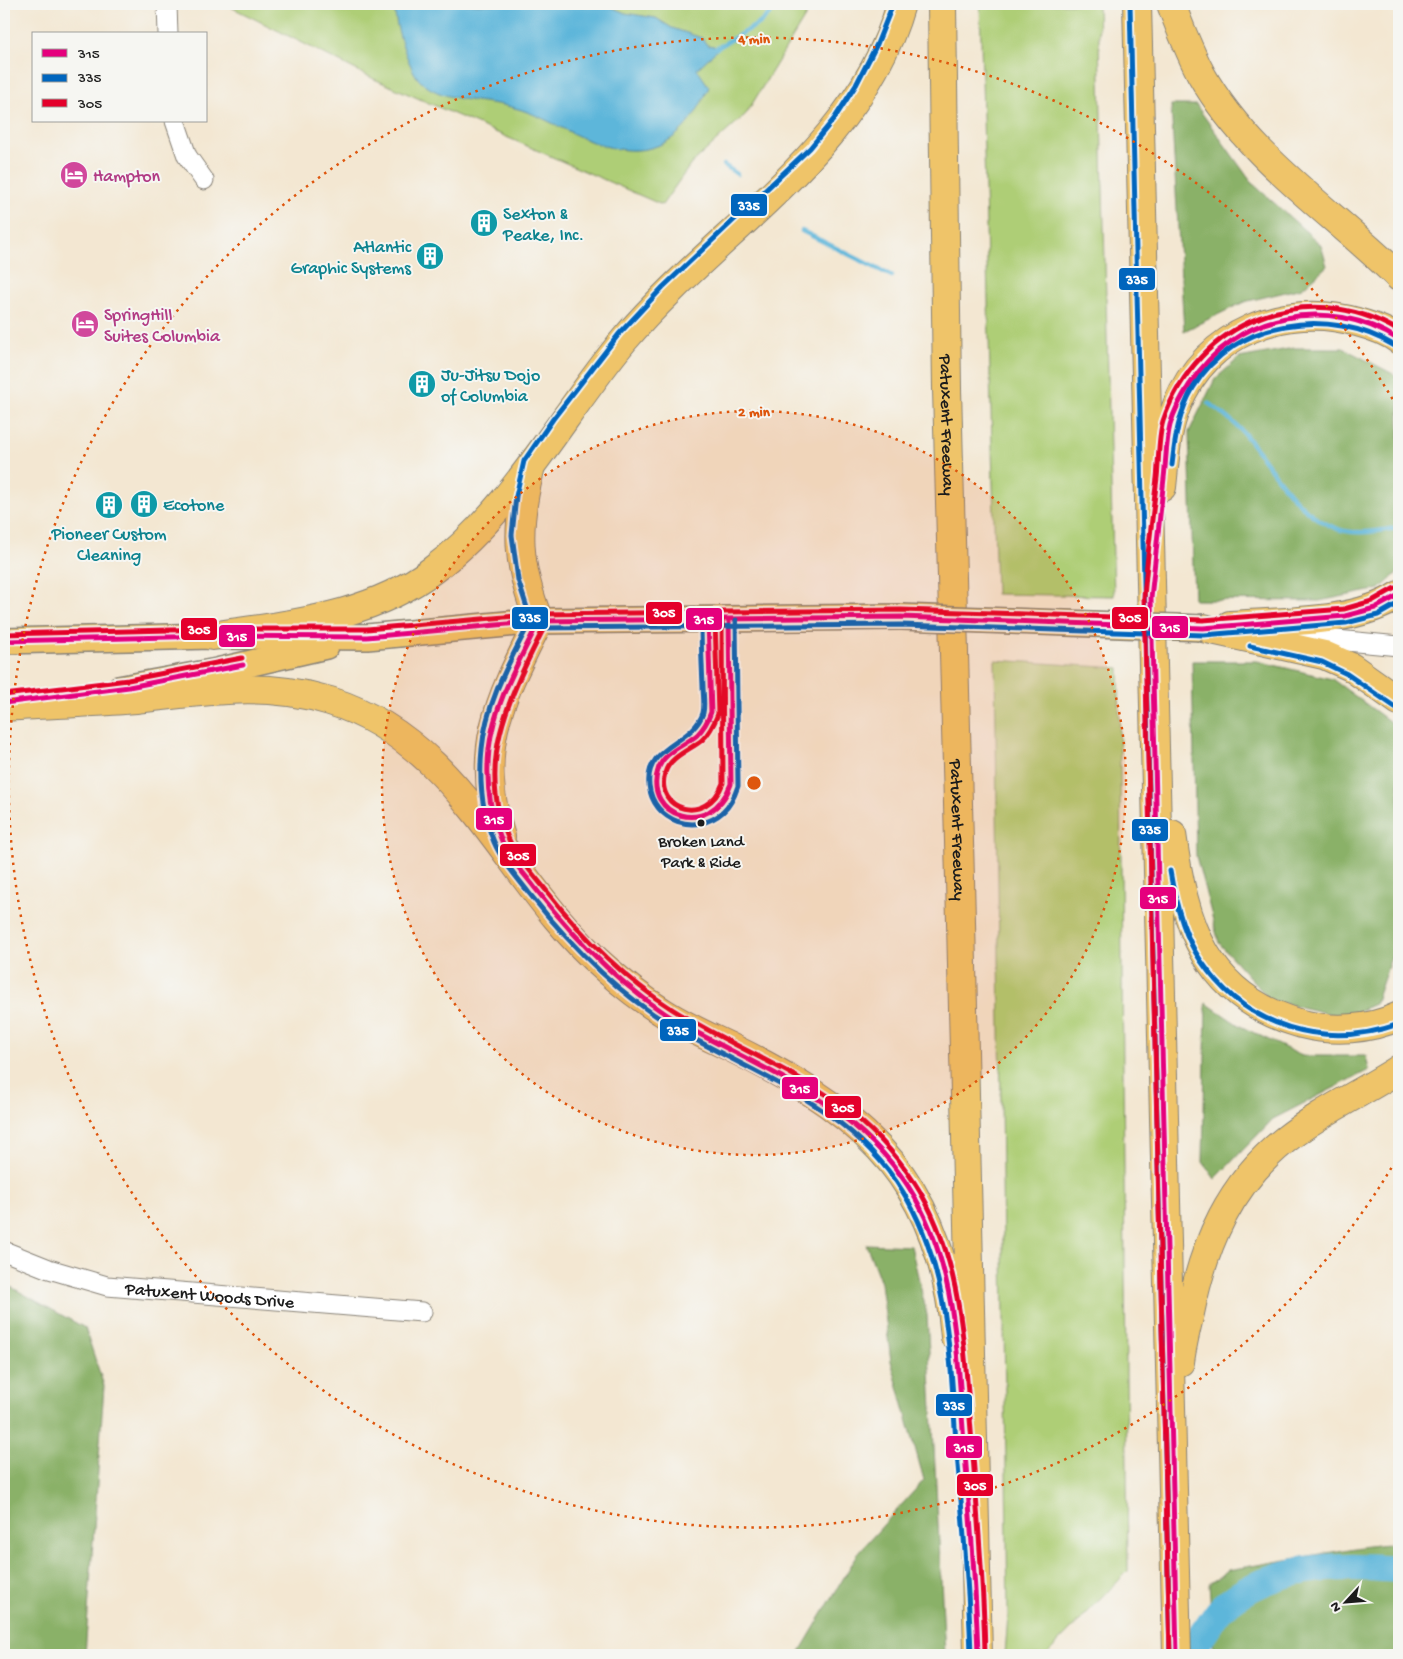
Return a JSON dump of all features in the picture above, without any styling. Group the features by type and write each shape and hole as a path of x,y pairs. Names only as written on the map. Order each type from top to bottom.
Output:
{"highway":[{"path":"212,636 334,616 368,606 400,592 434,570 463,545 531,465 559,424 625,339 668,292 814,153 840,122 862,89 884,46 901,4"},
{"name":"Patuxent Freeway","path":"942,4 947,389 978,1655"},
{"path":"1137,4 1177,1655"},
{"path":"1172,4 1184,39 1202,74 1226,110 1279,170 1399,277"},
{"path":"1150,598 1170,425 1177,404 1190,380 1206,360 1244,331 1266,322 1291,316 1317,315 1342,318 1371,326 1399,340"},
{"path":"504,848 490,795 488,768 490,738 500,703 539,621 525,578 519,536 523,497 531,465"},
{"path":"1203,628 1345,616 1375,608 1399,595"},
{"path":"1203,628 1324,655 1351,667 1399,700"},
{"path":"4,705 134,699 240,687 297,692 330,701 369,716 402,737 434,764 546,902 603,966 660,1011 793,1081 831,1104 880,1149 907,1184 925,1216 939,1247 952,1306 977,1592"},
{"path":"1154,702 1178,882 1195,934 1207,957 1217,970 1244,996 1263,1010 1309,1026 1333,1029 1356,1028 1376,1025 1399,1016"},
{"path":"1171,1463 1181,1355 1198,1274 1211,1236 1223,1213 1236,1192 1256,1168 1286,1139 1399,1070"}],"main road":[{"path":"4,641 212,636 367,637 539,621 901,617 1203,628"},
{"path":"4,705 139,686 217,671 367,637"}],"street":[{"path":"167,4 168,32"},
{"path":"174,122 187,156 204,180"},
{"path":"1203,628 1399,646"},
{"name":"Patuxent Woods Drive","path":"4,1251 49,1269 107,1286 422,1312"}],"green space":[{"path":"225,4 762,4 808,12 746,114 691,164 662,205 374,79"},
{"path":"980,4 1098,4 1114,596 996,594"},
{"path":"1171,105 1196,105 1252,183 1321,245 1327,266 1302,288 1244,302 1184,331"},
{"path":"1294,348 1343,348 1399,377 1399,571 1380,589 1319,601 1194,600 1189,432 1215,379 1239,358"},
{"path":"995,660 1119,668 1128,1571 1046,1655 1005,1655 1008,1615"},
{"path":"1192,661 1257,661 1332,679 1393,724 1399,734 1399,934 1375,1004 1344,1017 1270,1000 1219,943 1196,856"},
{"path":"1206,1003 1240,1026 1302,1056 1366,1056 1369,1070 1273,1119 1215,1179 1203,1162"},
{"path":"866,1244 911,1246 927,1315 945,1655 798,1655 859,1552 924,1480 891,1361 881,1283"},
{"path":"4,1283 85,1328 104,1386 85,1655 4,1655"},
{"path":"1399,1543 1399,1655 1214,1655 1209,1584 1228,1570 1367,1546"}],"water":[{"path":"395,4 571,4 582,6 605,4 625,13 656,18 672,28 702,38 707,45 714,46 716,51 697,69 709,87 690,121 665,142 650,148 634,150 616,149 585,139 522,110 500,104 452,97 431,89 421,82 411,67 396,21"}],"waterway":[{"path":"715,49 760,23 780,4"},
{"path":"724,165 737,174"},
{"path":"802,231 892,276"},
{"path":"1208,403 1237,426 1296,500 1323,522 1338,529 1353,532 1399,528"},
{"path":"1181,1655 1201,1637 1224,1606 1243,1592 1264,1582 1285,1575 1330,1567 1399,1569"}],"transit line":[{"name":"335","path":"893,4 877,44 856,85 834,119 810,148 663,287 619,334 553,419 524,461 516,496 512,535 518,580 531,620 500,682 488,715 482,749 481,784 484,808 490,831 501,856 546,914 582,954 621,990 664,1021 777,1083 834,1118 860,1139 883,1164 903,1192 918,1221 930,1251 938,1282 949,1345 969,1602 971,1655"},
{"name":"335","path":"1130,4 1170,1655"},
{"name":"305","path":"1170,1655 1144,598 1161,428 1179,386 1201,357 1228,334 1259,318 1292,309 1328,308 1364,315 1399,331"},
{"name":"315","path":"1177,1655 1151,598 1170,425 1178,404 1190,384 1209,360 1232,341 1257,327 1285,318 1314,315 1343,317 1371,326 1399,340"},
{"name":"335","path":"1172,465 1178,425 1188,397 1211,365 1233,347 1258,334 1285,326 1313,324 1342,326 1369,333 1395,346"},
{"name":"305","path":"4,634 212,629 367,629 539,614 901,610 1203,620 1344,609 1372,601 1395,588"},
{"name":"315","path":"4,641 212,636 367,637 539,621 901,617 1203,628 1345,616 1375,608 1399,595"},
{"name":"335","path":"539,628 901,625 1204,635 1346,623 1378,615 1399,603"},
{"name":"305","path":"715,621 718,714 712,728 705,737 675,758 667,767 665,773 664,786 667,797 674,804 684,808 695,809 706,805 715,796 723,783 722,620"},
{"name":"315","path":"708,621 711,712 706,724 697,735 664,758 658,770 656,786 660,799 669,809 681,815 695,816 709,812 721,801 731,784 729,620"},
{"name":"335","path":"701,621 703,713 698,723 690,732 654,761 650,772 649,785 652,798 658,808 667,816 689,824 701,823 723,812 730,803 738,786 736,620"},
{"name":"315","path":"539,621 502,699 496,715 489,749 488,782 491,804 496,826 511,857 569,929 606,967 647,1001 692,1030 811,1094 839,1113 864,1134 888,1158 908,1186 924,1215 936,1246 952,1310 959,1376 976,1602 978,1655"},
{"name":"305","path":"546,624 509,704 501,731 496,759 495,787 500,815 511,844 527,867 573,923 620,970 672,1009 804,1081 834,1100 863,1122 889,1149 914,1182 931,1211 943,1242 959,1308 972,1442 985,1655"},
{"name":"335","path":"1250,646 1322,662 1347,674 1395,707"},
{"name":"305","path":"4,695 128,680 242,658"},
{"name":"315","path":"4,703 129,687 243,665"},
{"name":"335","path":"1170,871 1174,894 1189,940 1201,961 1219,984 1241,1003 1264,1017 1289,1027 1316,1033 1343,1035 1371,1032 1399,1024"}],"place":[{"name":"Hampton","path":"74,175"},
{"name":"Sexton & Peake, Inc.","path":"484,223"},
{"name":"Atlantic Graphic Systems","path":"430,256"},
{"name":"SpringHill Suites Columbia","path":"85,324"},
{"name":"Ju-Jitsu Dojo of Columbia","path":"422,384"},
{"name":"Ecotone","path":"144,504"},
{"name":"Pioneer Custom Cleaning","path":"109,505"},
{"name":"Broken Land Park & Ride","path":"701,823"}]}
